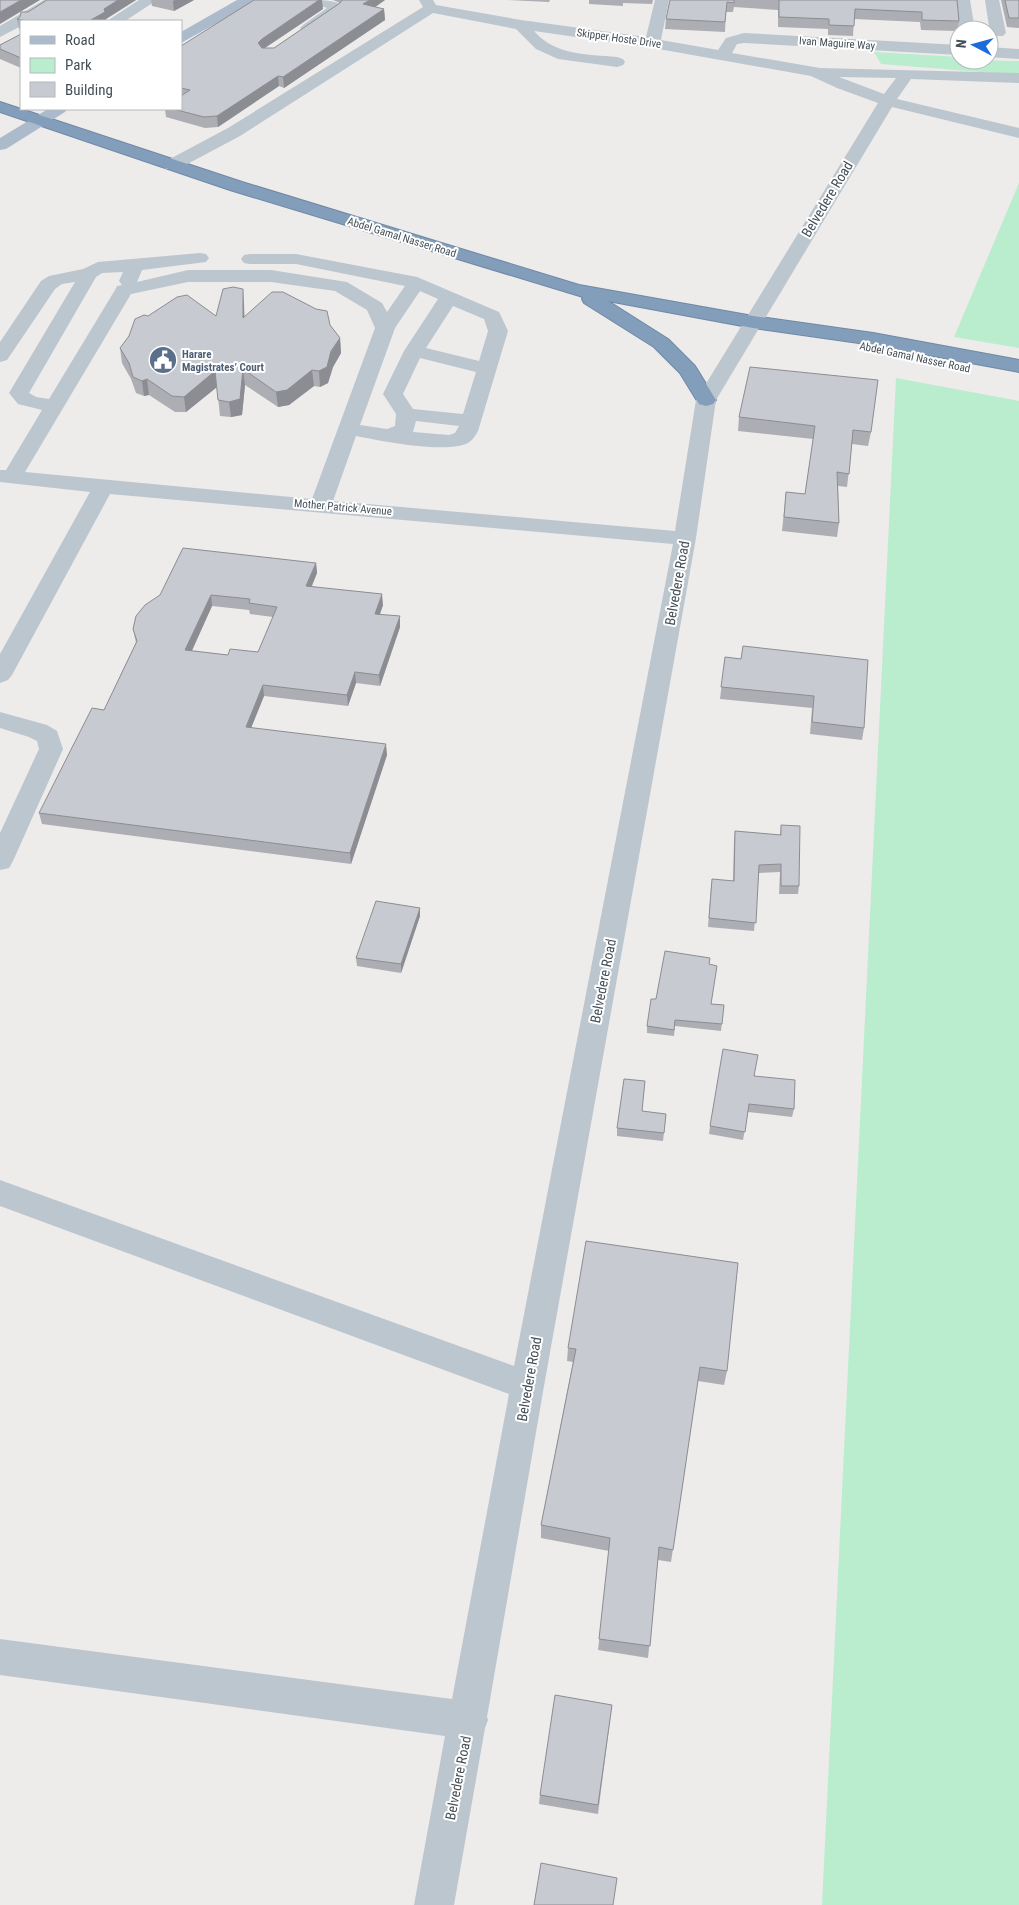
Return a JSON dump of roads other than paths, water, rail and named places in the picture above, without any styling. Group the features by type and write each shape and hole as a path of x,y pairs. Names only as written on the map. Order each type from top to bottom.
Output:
{"highway":[{"path":"0,100 20,100"},
{"name":"Abdel Gamal Nasser Road","path":"0,107 172,165 576,290 753,322 873,339 1019,366"},
{"path":"576,290 661,342 688,370 706,400"},
{"name":"Abdel Gamal Nasser Road","path":"813,331 871,349 1019,379"}],"main road":[{"path":"182,37 248,0"},
{"path":"0,145 57,110"}],"street":[{"path":"21,20 55,0"},
{"path":"117,20 150,0"},
{"path":"294,37 335,9 336,6 317,0"},
{"path":"653,43 662,0"},
{"path":"963,0 966,20"},
{"path":"992,0 996,20"},
{"path":"172,165 234,132 428,4"},
{"name":"Skipper Hoste Drive","path":"428,4 521,24 724,54 815,72 862,71 1019,78"},
{"path":"0,32 20,20"},
{"path":"521,24 534,41 551,53 617,62"},
{"name":"Ivan Maguire Way","path":"724,54 726,45 733,39 755,38 949,49"},
{"path":"999,53 1019,54"},
{"name":"Skipper Hoste Drive","path":"815,72 886,101 1019,133"},
{"path":"886,101 908,74"},
{"name":"Belvedere Road","path":"434,1905 685,538 706,400 886,101"},
{"path":"0,356 48,285 56,280 89,273 98,268 132,266 190,258 296,259 417,283 492,316 498,331 468,431 462,438 449,442 389,436 350,429"},
{"path":"6,476 53,406 124,290 134,270 132,266"},
{"path":"53,406 27,401 19,393 89,273"},
{"path":"124,290 188,276 271,276 340,286 375,307 385,328"},
{"path":"321,505 385,328 417,283"},
{"path":"389,436 405,429 406,414 393,394 414,351 449,297"},
{"path":"414,351 486,369"},
{"path":"406,414 471,421"},
{"name":"Mother Patrick Avenue","path":"6,476 103,487 685,538"},
{"path":"0,675 103,487"},
{"path":"0,720 38,731 48,737 51,749 0,861"},
{"path":"0,1193 528,1386"},
{"path":"0,1657 468,1720"}],"place":[{"name":"Harare Magistrates’ Court","path":"163,360"}]}
